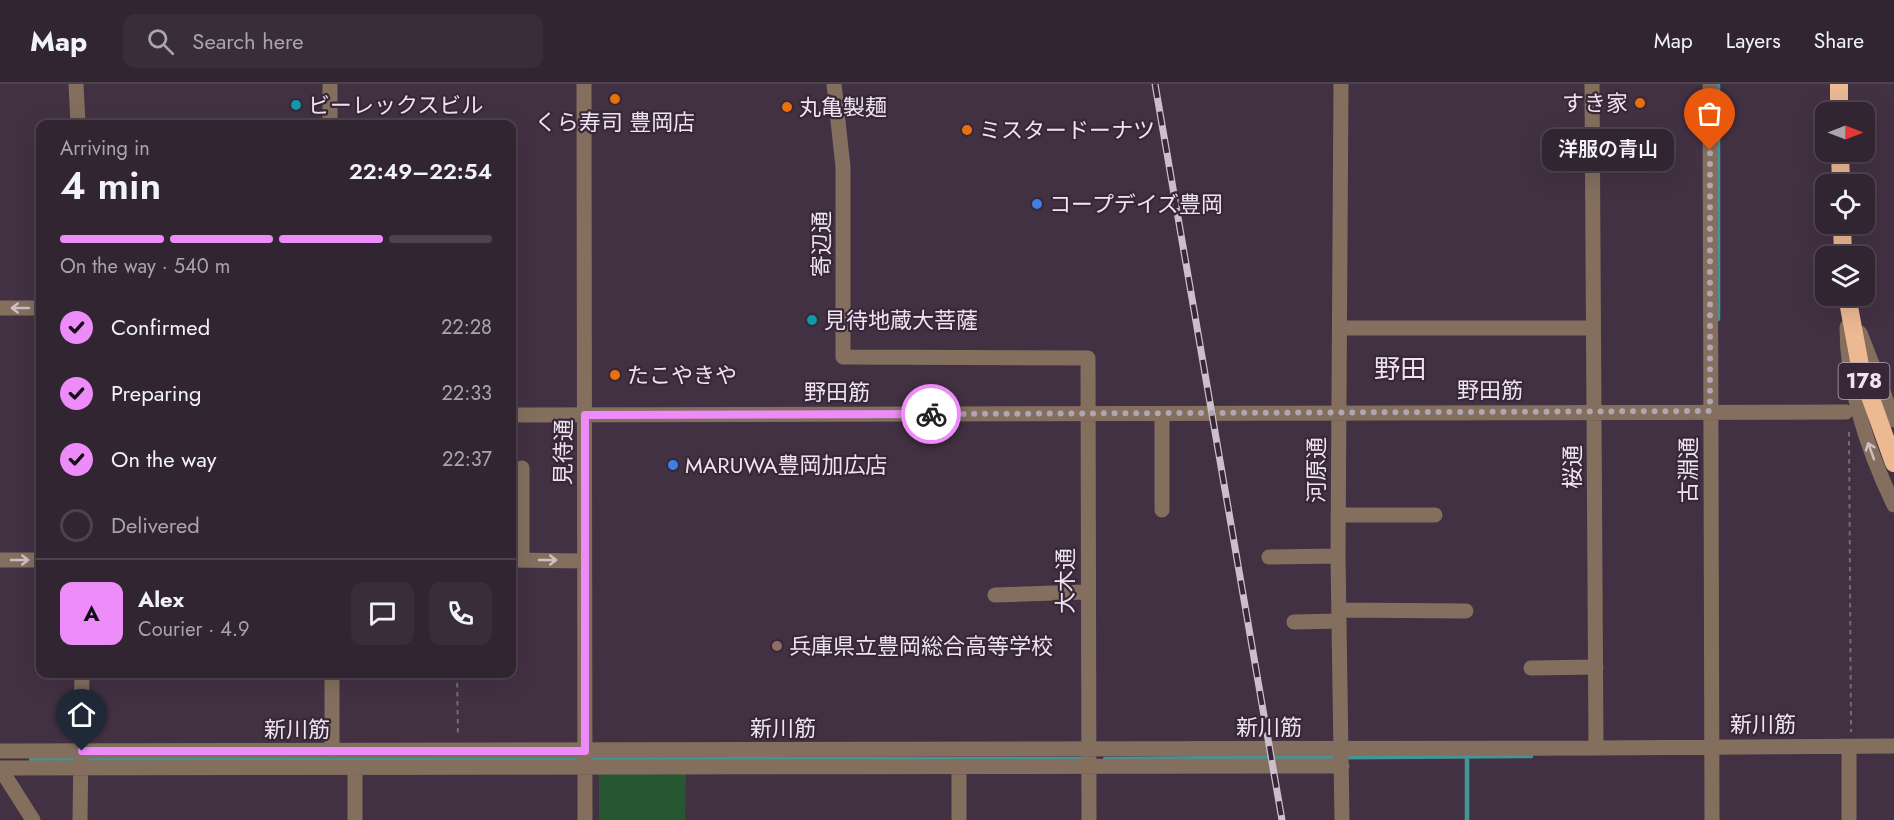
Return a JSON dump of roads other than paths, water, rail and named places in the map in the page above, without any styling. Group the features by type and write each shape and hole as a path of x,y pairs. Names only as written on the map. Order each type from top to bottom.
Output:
{"highway":[{"path":"1839,84 1839,102"},
{"name":"178","path":"1849,306 1862,371 1894,463"}],"street":[{"path":"76,84 78,120"},
{"path":"330,84 330,120"},
{"name":"見待通","path":"584,84 585,820"},
{"name":"寄辺通","path":"834,84 843,167 843,357 1088,358 1087,414"},
{"name":"河原通","path":"1341,84 1338,556 1342,820"},
{"name":"桜通","path":"1592,84 1596,748"},
{"name":"古淵通","path":"1710,84 1712,820"},
{"path":"1847,306 1847,343 1853,388 1872,453 1894,505"},
{"path":"1851,306 1894,420"},
{"path":"0,309 36,309"},
{"path":"1340,328 1593,328"},
{"name":"野田筋","path":"516,415 1710,411 1847,419"},
{"name":"大木通","path":"1087,414 1089,820"},
{"path":"1162,414 1162,510"},
{"path":"522,468 517,560 584,561"},
{"path":"1338,515 1435,516"},
{"path":"1269,557 1338,556"},
{"path":"0,560 36,560"},
{"path":"995,595 1087,592"},
{"path":"1294,622 1339,616 1466,611"},
{"path":"1531,668 1596,667"},
{"path":"80,820 82,678"},
{"path":"332,678 332,751"},
{"name":"新川筋","path":"869,758 959,766 1088,758 1341,749 1894,746"},
{"path":"1849,820 1850,747"},
{"name":"新川筋","path":"0,751 458,751 585,759"},
{"name":"新川筋","path":"0,768 355,768 585,759 869,758 1088,758 1342,766"},
{"path":"959,766 959,820"},
{"path":"0,768 33,820"},
{"path":"355,768 355,820"}],"waterway":[{"path":"1718,84 1718,319"},
{"path":"1467,756 1467,820"},
{"path":"1105,759 1531,756"},
{"path":"31,760 1087,759"}],"railway":[{"path":"1155,84 1282,820"}],"place":[{"name":"くら寿司 豊岡店","path":"615,99"},
{"name":"すき家","path":"1640,103"},
{"name":"ビーレックスビル","path":"296,105"},
{"name":"丸亀製麺","path":"787,107"},
{"name":"ミスタードーナツ","path":"967,130"},
{"name":"洋服の青山","path":"1710,150"},
{"name":"コープデイズ豊岡","path":"1037,204"},
{"name":"見待地蔵大菩薩","path":"812,320"},
{"name":"たこやきや","path":"615,375"},
{"name":"MARUWA豊岡加広店","path":"673,465"},
{"name":"兵庫県立豊岡総合高等学校","path":"777,646"}],"district":[{"name":"野田","path":"1400,369"}]}
